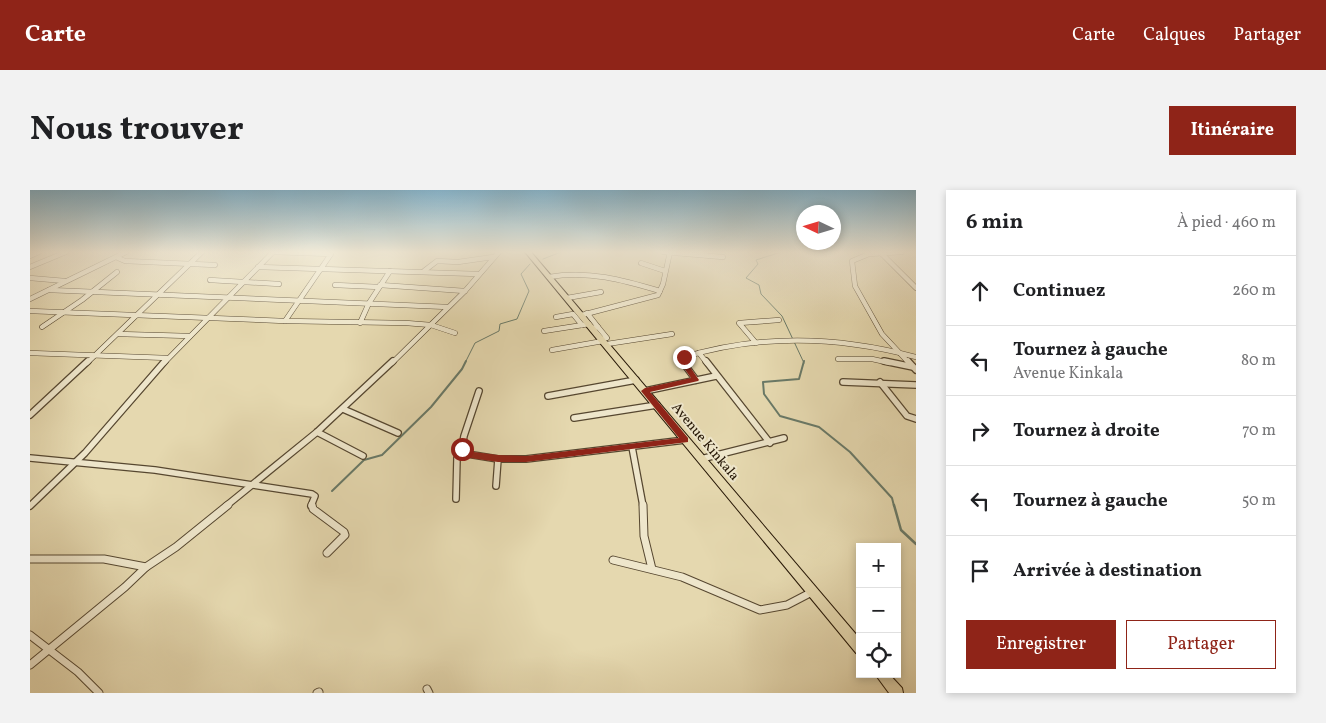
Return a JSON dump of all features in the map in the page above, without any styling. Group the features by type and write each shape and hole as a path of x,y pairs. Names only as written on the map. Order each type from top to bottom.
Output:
{"main road":[{"name":"Avenue Kinkala","path":"549,277 606,341 685,440 856,644"},
{"path":"884,678 897,693"}],"street":[{"path":"30,299 77,275"},
{"path":"42,327 113,275"},
{"path":"30,415 179,275"},
{"path":"30,506 75,463 168,358 248,275"},
{"path":"285,321 317,275"},
{"path":"360,323 369,303 387,275"},
{"path":"30,666 125,587 146,567 176,547 317,432 431,325 465,291 477,275"},
{"path":"549,277 557,275"},
{"path":"598,275 660,291"},
{"path":"544,331 587,321 658,295 663,275"},
{"path":"855,275 855,286 882,334 915,368"},
{"path":"903,275 916,288"},
{"path":"30,278 65,281"},
{"path":"210,280 279,284"},
{"path":"335,285 439,288 465,291"},
{"path":"49,290 448,307"},
{"path":"567,298 601,292"},
{"path":"30,311 431,325 455,333"},
{"path":"556,317 572,314 587,321"},
{"path":"756,343 739,323 779,320"},
{"path":"118,334 190,336"},
{"path":"552,350 606,341 672,334"},
{"path":"696,380 681,358 756,343 794,340 837,341 900,352 916,357"},
{"path":"30,353 168,358"},
{"path":"699,353 770,443"},
{"path":"838,359 872,359 915,368"},
{"path":"645,391 716,376"},
{"path":"548,396 636,380"},
{"path":"843,382 880,382 916,385"},
{"path":"880,382 906,416 916,419"},
{"path":"456,499 457,458 461,453 464,436 479,392"},
{"path":"574,418 657,405"},
{"path":"343,409 398,433"},
{"path":"317,432 364,456"},
{"path":"701,459 784,438"},
{"path":"461,453 498,458 526,459 685,440"},
{"path":"632,447 644,512 644,536 652,569"},
{"path":"30,458 155,470 298,490 314,496 311,507 344,532 345,535 327,553"},
{"path":"496,486 498,458"},
{"path":"30,559 89,559 135,563 146,567"},
{"path":"613,560 682,577 760,610 787,605 812,592"},
{"path":"30,635 47,650 78,672 99,693"}],"waterway":[{"path":"332,491 364,460 382,455 431,407 462,369 475,343 499,331 500,324 517,319 529,291 522,275"},
{"path":"748,275 746,278 759,285 761,294 782,316 804,362"},
{"path":"804,362 799,379 763,382 764,394 780,416 819,427 850,452 892,498 894,506"},
{"path":"894,505 901,530 916,544"}],"route":[{"path":"462,449 461,453 463,454 526,459 685,440 645,391 696,380 682,361 681,358 684,357"}]}
